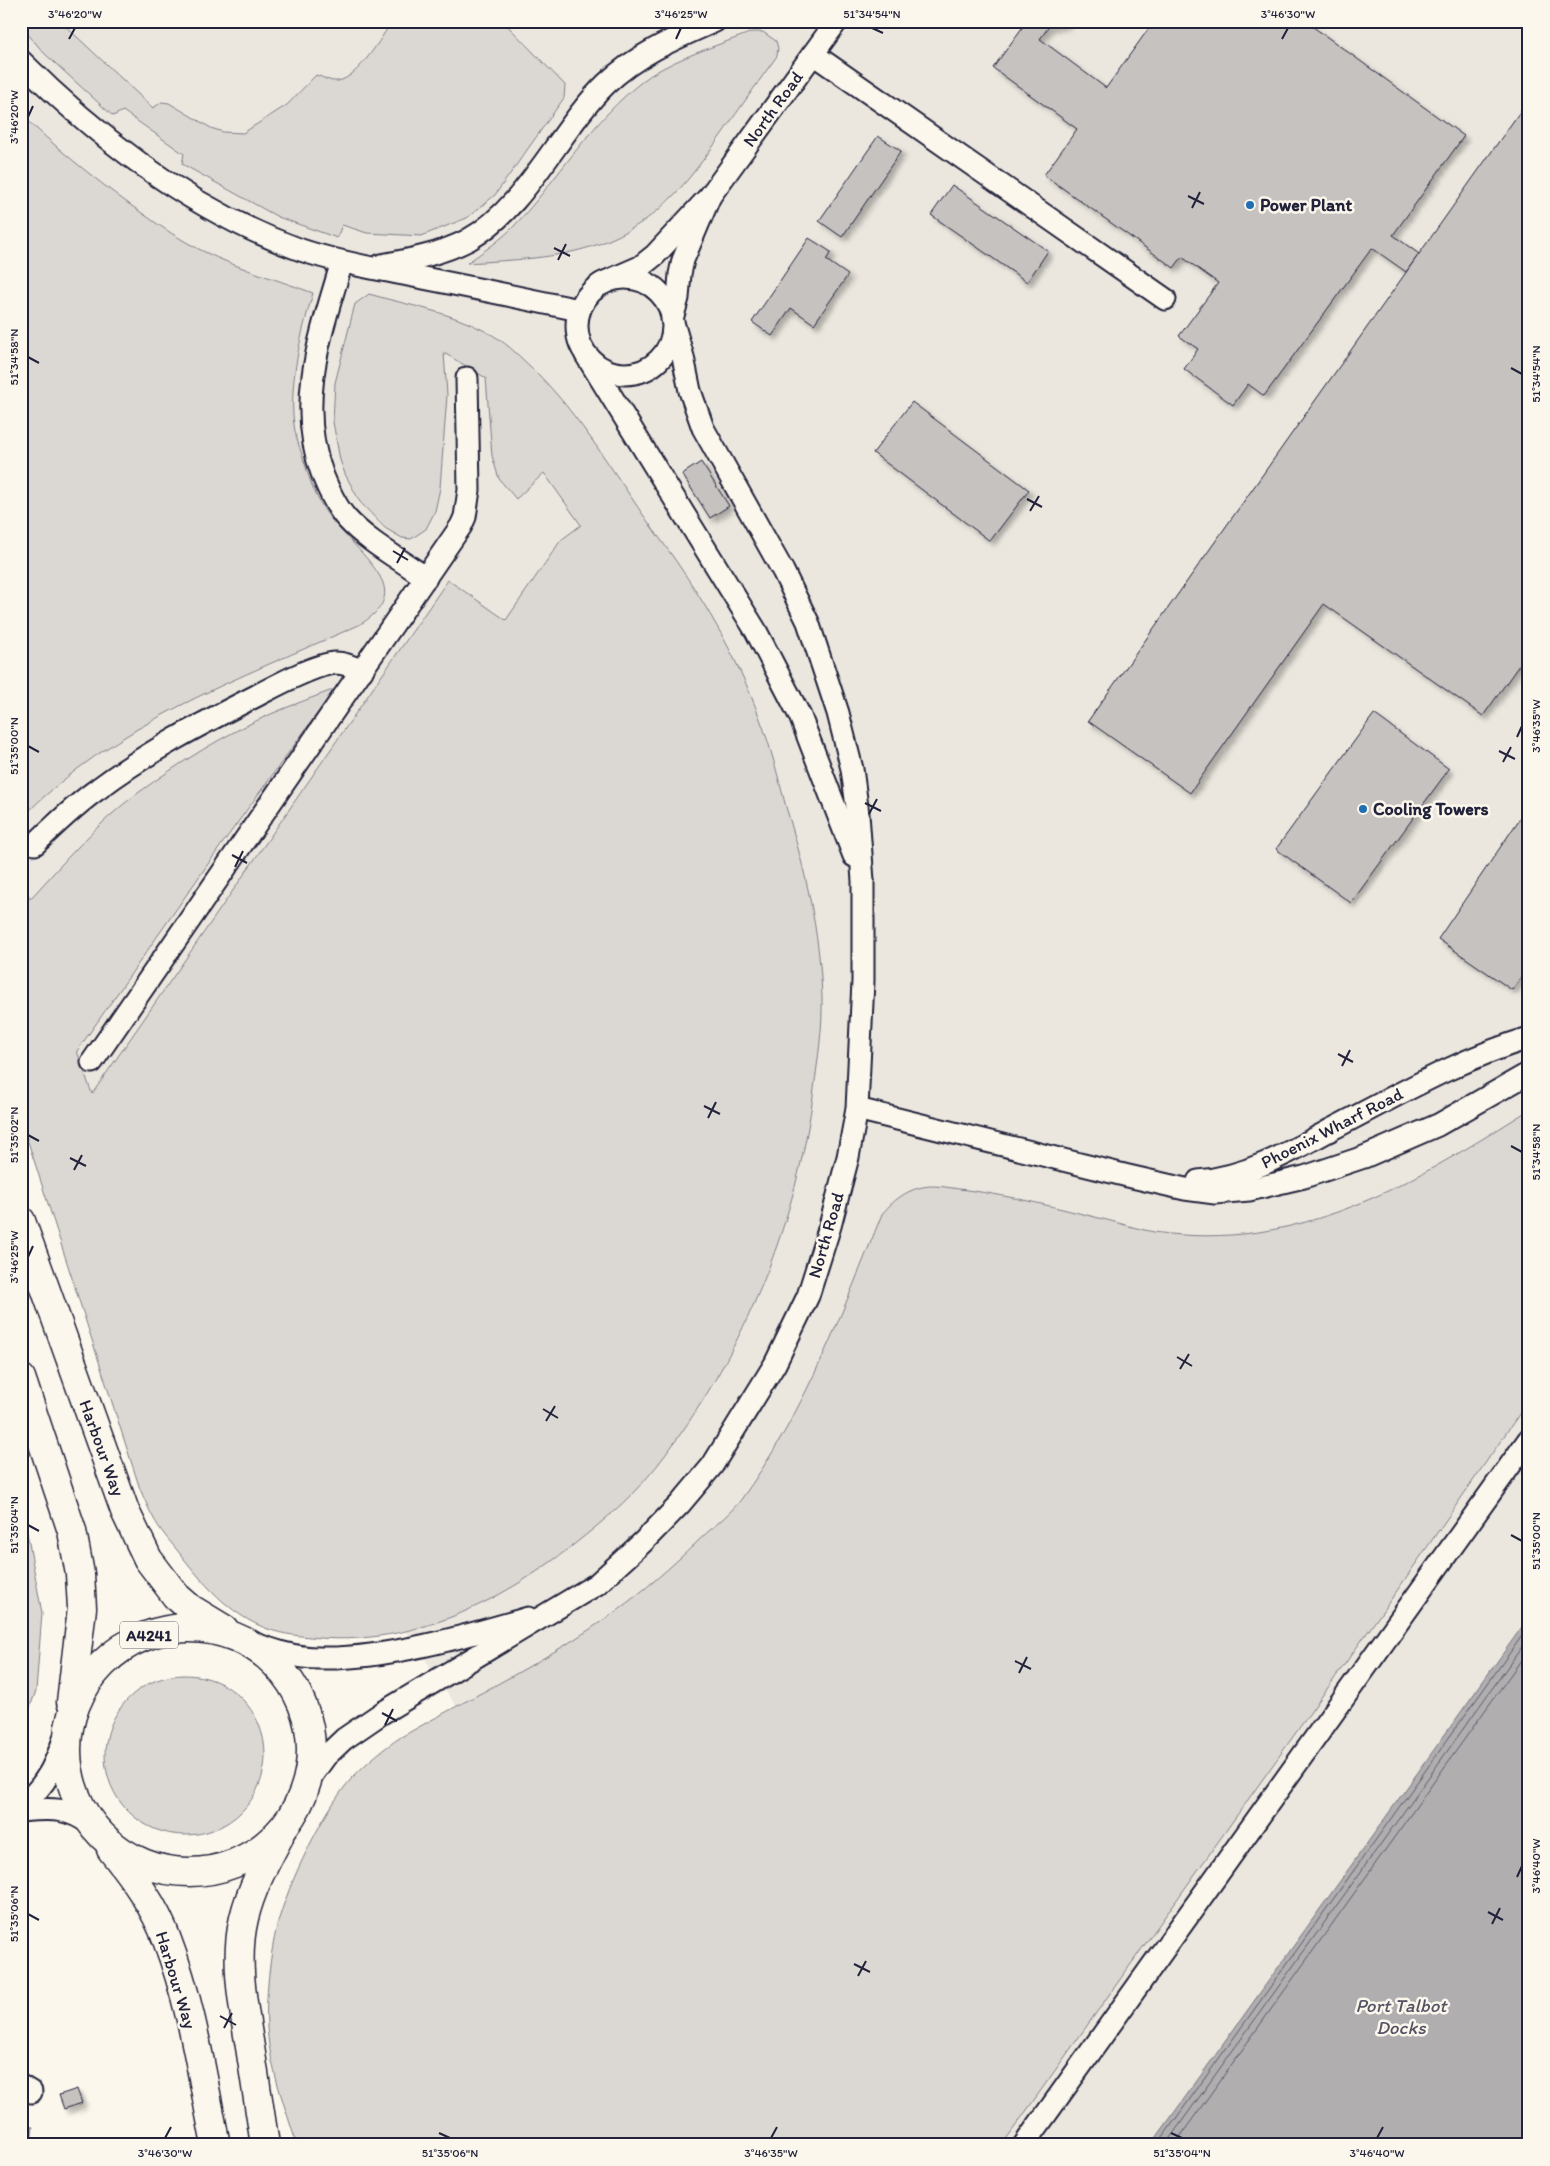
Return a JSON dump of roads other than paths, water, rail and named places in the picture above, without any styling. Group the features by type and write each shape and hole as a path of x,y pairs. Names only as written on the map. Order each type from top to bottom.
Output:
{"main road":[{"name":"Harbour Way","path":"21,1220 125,1511 148,1559 176,1596 191,1608 238,1638"},
{"name":"A4241","path":"21,1378 72,1531 80,1574 82,1608 66,1758 70,1780 81,1808 95,1829 124,1853 155,1867 175,1871 196,1872 229,1865 259,1850 284,1827"},
{"name":"A4241","path":"68,1728 77,1699 88,1679 103,1662 128,1644 156,1632 186,1628 209,1629 238,1638 253,1646 272,1661 288,1679 297,1694 306,1716 311,1741 311,1757 307,1782 300,1802 284,1827 253,1889 244,1918 241,1936 240,1972 245,2017 265,2145"},
{"name":"Harbour Way","path":"95,1829 142,1889 167,1938 187,2001 216,2145"}],"lane":[{"path":"371,267 444,250 468,240 488,227 507,211 583,108 608,83 646,54 714,21"},
{"name":"North Road","path":"710,196 813,54 832,23"},
{"path":"813,54 1165,299"},
{"path":"21,61 57,97 94,128 165,181 236,223 302,250 342,262 579,310"},
{"path":"710,196 655,255 640,267 601,284 588,294 579,310 576,324 579,340 586,355 756,631 800,716 863,882"},
{"path":"586,355 598,366 613,372 629,374 645,370 658,361 667,349 672,334 672,319 678,298 683,260 710,196"},
{"path":"342,262 313,371 310,423 318,461 331,496 346,518 366,535 426,578"},
{"path":"601,284 617,278 632,279 646,284 659,292 668,305 672,319"},
{"name":"North Road","path":"307,1782 324,1756 344,1739 597,1584 643,1542 680,1504 712,1466 775,1364 811,1288 848,1157 857,1110 863,982 863,882 858,814 852,769 838,713 808,622 783,571 702,428 690,391 672,319"},
{"path":"92,1062 461,526 468,506 469,490 467,378"},
{"path":"35,844 75,806 98,788 149,754 210,720 283,682 321,667 336,663 352,666 362,671"},
{"name":"Phoenix Wharf Road","path":"1128,1176 1175,1182 1231,1176 1277,1158 1444,1071 1494,1048 1529,1038"},
{"path":"857,1110 1128,1176 1185,1189 1215,1193 1249,1190 1304,1177 1364,1157 1438,1125 1529,1073"},
{"path":"1024,2145 1529,1438"},
{"path":"238,1638 275,1651 318,1658 359,1656 422,1645 557,1609"},
{"path":"21,1805 35,1795 48,1780 68,1728"},
{"path":"21,1811 41,1809 69,1811 95,1829"}],"water":[{"name":"Port Talbot Docks","path":"1529,1617 1529,2145 1151,2145"},
{"path":"21,2125 33,2127 31,2145 21,2145"}],"place":[{"name":"Power Plant","path":"1250,205"},
{"name":"Cooling Towers","path":"1363,809"}]}
